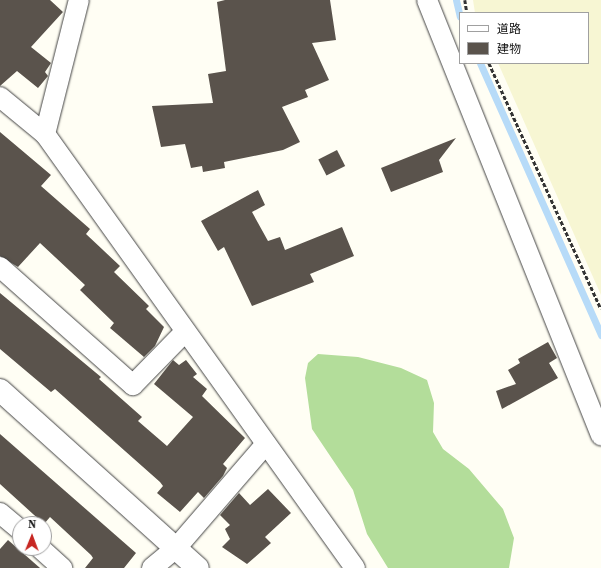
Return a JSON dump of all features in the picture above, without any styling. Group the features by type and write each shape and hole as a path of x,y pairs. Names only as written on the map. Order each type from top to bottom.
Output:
{"street":[{"path":"45,134 79,0"},
{"path":"426,0 601,436"},
{"path":"0,97 45,134 184,333 355,568"},
{"path":"0,267 133,386 184,333"},
{"path":"0,390 177,547 198,568"},
{"path":"152,568 177,547 266,444"},
{"path":"0,513 12,523"},
{"path":"49,556 62,568"}],"path":[{"path":"465,0 467,12"},
{"path":"489,64 601,309"}],"green space":[{"path":"473,0 601,0 601,295 498,64 589,64 589,12 475,12"},
{"path":"318,354 358,357 401,368 427,380 434,403 433,432 443,449 469,469 503,509 514,538 509,568 388,568 367,534 353,490 312,429 305,378 308,363"}],"building":[{"path":"0,0 50,0 63,12 31,47 51,63 45,72 48,76 38,88 17,71 0,86"},
{"path":"225,0 330,0 336,40 312,43 329,80 305,90 308,97 282,107 300,142 283,150 224,162 225,168 203,172 202,166 191,168 185,144 161,147 152,106 213,103 208,74 226,71 217,2"},
{"path":"0,132 51,175 41,186 90,229 86,234 120,266 114,272 149,306 146,309 164,327 155,346 144,357 110,328 114,323 80,290 85,285 40,243 18,267 0,256"},
{"path":"456,138 439,160 443,172 391,192 381,168"},
{"path":"337,150 345,166 326,176 318,160"},
{"path":"258,190 265,205 252,212 268,241 280,237 285,250 342,227 354,256 310,274 314,282 252,306 224,247 218,251 201,221"},
{"path":"0,293 101,377 99,379 142,417 138,421 167,446 193,417 154,384 173,360 179,365 186,360 197,374 193,377 207,389 202,396 245,438 223,464 227,468 223,476 204,498 198,492 180,512 157,493 163,486 160,482 55,389 51,392 0,349"},
{"path":"548,342 557,358 549,363 558,378 502,409 496,391 516,384 508,370 520,363 518,359"},
{"path":"0,434 136,553 124,568 85,568 93,558 52,519 52,516 35,516 0,484"},
{"path":"268,489 291,513 265,537 271,543 247,564 222,547 230,539 225,529 230,525 220,515 239,493 250,505"},
{"path":"8,540 12,544 12,556 26,556 40,568 0,568 0,549"}],"waterway":[{"path":"456,0 459,13"},
{"path":"480,64 601,335"}]}
